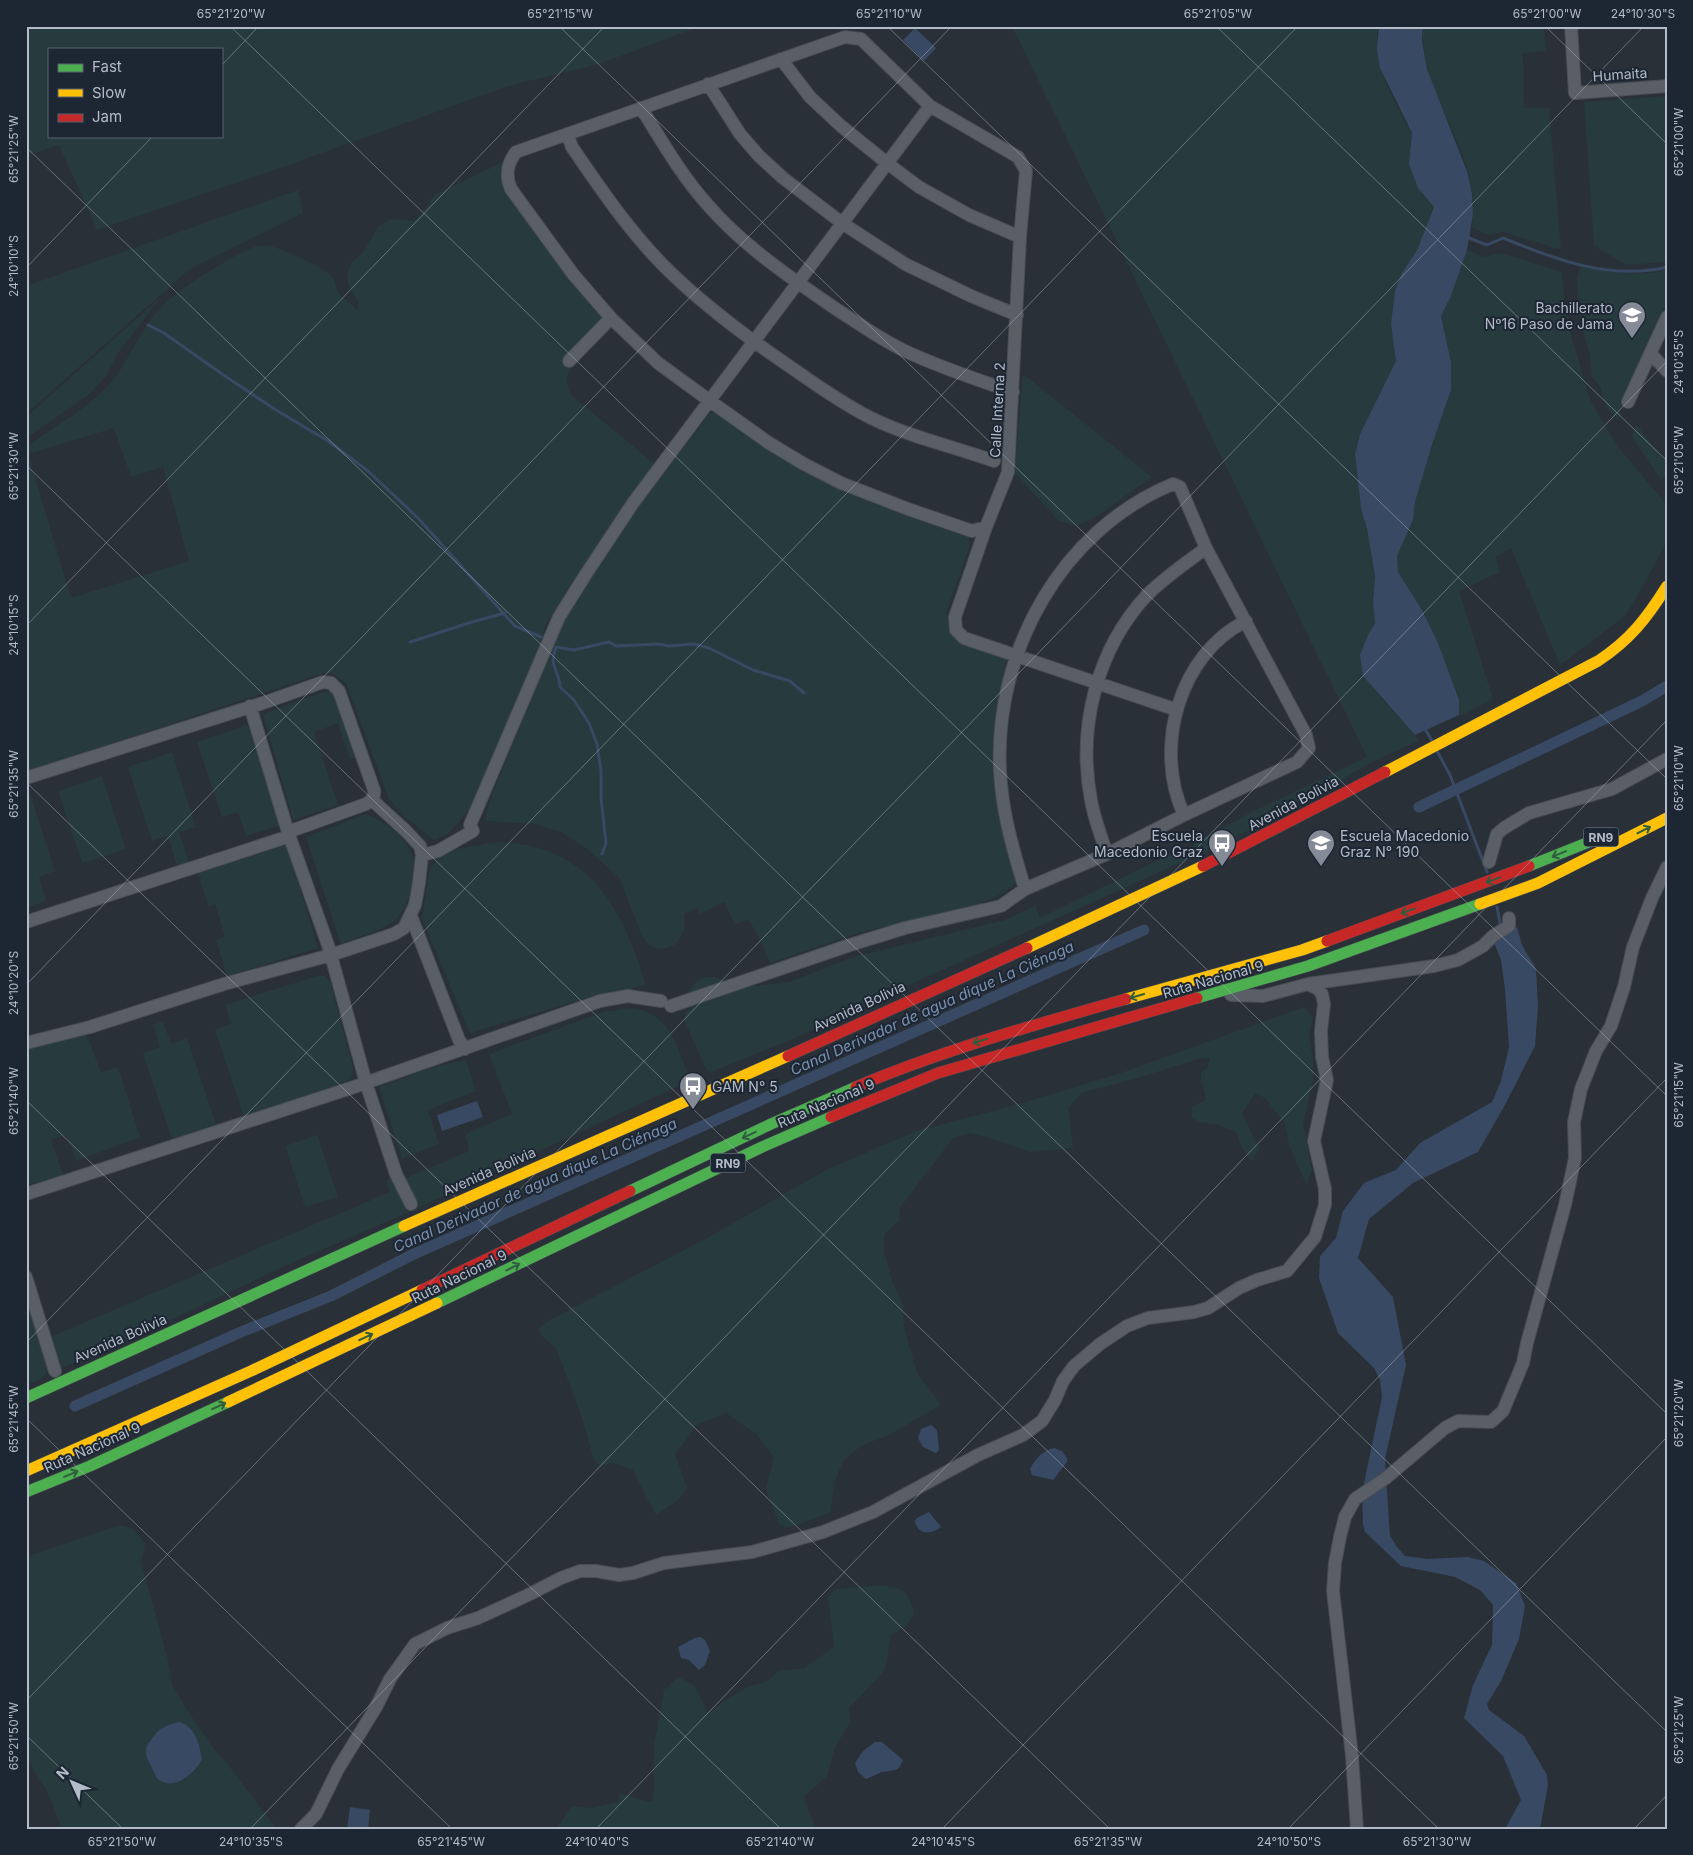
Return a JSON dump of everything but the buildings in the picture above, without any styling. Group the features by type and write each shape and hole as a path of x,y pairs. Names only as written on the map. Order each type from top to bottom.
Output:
{"main road":[{"name":"Avenida Bolivia","path":"26,1398 496,1184 706,1093 1185,876 1421,754 1617,649 1635,634 1667,586"},
{"name":"Ruta Nacional 9","path":"26,1492 90,1466 382,1330 583,1232 830,1116 947,1070 1308,966 1538,883 1667,818"},
{"name":"Ruta Nacional 9","path":"26,1471 251,1371 772,1124 898,1069 991,1037 1302,950 1533,865 1607,834"}],"street":[{"name":"Humaita","path":"1571,26 1575,92 1667,86"},
{"path":"422,856 438,851 473,831 470,825 559,617 633,503 710,401 930,106 861,39 845,37 516,152 509,161 507,179 511,189 573,274 611,318 658,364 710,401 769,443 841,483 972,531 986,527"},
{"path":"781,59 810,97 841,126 919,187 969,216 1020,237"},
{"path":"708,84 740,134 759,156 783,178 842,223 905,264 971,296 1017,314"},
{"name":"Calle Interna 2","path":"930,106 1018,157 1026,171 1020,237 1008,472 986,527 955,617 956,630 964,638 1016,656"},
{"path":"641,108 682,174 708,206 738,235 798,283 903,350 948,369 1013,392"},
{"path":"567,134 572,147 601,189 627,224 664,266 707,306 754,342 868,417 908,434 994,461"},
{"path":"569,361 611,318"},
{"path":"1628,402 1667,318"},
{"path":"1650,353 1667,371"},
{"path":"26,1194 366,1083 600,1001 628,996 666,1004 896,931 1001,906 1025,889 1107,854 1184,815 1297,762 1306,754 1309,748 1306,734 1206,548 1180,487 1173,484 1150,495 1101,527 1062,570 1035,613 1016,656 1003,707 1000,738 1000,770 1002,801 1007,829 1025,889"},
{"path":"1107,854 1092,807 1087,770 1087,737 1090,709 1097,683 1113,644 1138,606 1166,578 1206,548"},
{"path":"1184,815 1175,787 1172,764 1172,740 1176,710 1185,688 1200,662 1222,636 1246,621"},
{"path":"1016,656 1176,710"},
{"path":"26,778 318,684 331,683 340,691 374,790 372,800 289,834 26,922"},
{"path":"250,706 289,834 331,955 366,1083 396,1174 411,1204"},
{"path":"1489,862 1497,834 1529,813 1612,789 1667,759"},
{"path":"26,1043 90,1027 224,984 331,955 394,934 404,928 415,905 422,856 420,846 406,830 372,800"},
{"path":"1357,1829 1352,1756 1333,1591 1335,1563 1345,1517 1355,1499 1386,1478 1446,1428 1458,1421 1491,1422 1503,1412 1523,1363 1565,1205 1575,1158 1574,1122 1581,1089 1596,1052 1611,1026 1634,948 1652,898 1667,867"},
{"path":"410,916 459,1040 465,1049"},
{"path":"1213,994 1263,996 1308,984 1434,966 1458,960 1483,946 1493,936 1509,926 1509,918"},
{"path":"301,1829 316,1814 338,1769 376,1707 390,1679 415,1644 447,1628 478,1618 528,1596 561,1578 580,1571 596,1571 619,1575 633,1573 664,1563 752,1552 823,1532 873,1512 978,1455 1023,1435 1042,1421 1074,1366 1100,1344 1127,1326 1148,1318 1194,1312 1208,1308 1253,1282 1287,1271 1314,1237 1325,1205 1325,1189 1314,1141 1327,1080 1322,1057 1321,1032 1324,1004 1322,994 1318,989 1308,984"},
{"path":"26,1277 55,1371"}],"green space":[{"path":"26,26 701,26 599,64 508,86 286,166 97,230 59,145 26,156"},
{"path":"1012,26 1379,26 1377,40 1381,68 1398,108 1412,133 1410,144 1418,188 1434,206 1417,250 1402,273 1395,346 1396,361 1360,434 1355,454 1361,509 1367,529 1375,576 1373,603 1375,623 1368,635 1375,691 1415,735 1418,741 1370,763 1323,791 1196,858 1193,844 1250,813 1367,757"},
{"path":"1423,26 1544,26 1546,51 1523,53 1524,108 1549,108 1561,250 1504,232 1490,235 1472,228 1473,201 1469,175 1427,65"},
{"path":"1667,96 1667,262 1627,265 1594,246 1584,102"},
{"path":"505,161 523,215 559,266 611,329 585,351 573,365 567,379 570,394 657,466 618,517 546,624 538,650 470,808 448,834 434,840 405,817 389,799 346,683 332,673 320,674 26,772 26,448 79,411 108,386 149,322 168,301 203,276 252,248 265,245 271,246 325,271 332,277 338,292 357,310 359,303 348,284 347,275 351,263 362,254 378,227 390,219 414,221 421,215 434,195","holes":["114,428 131,477 163,467 189,561 71,598 28,454"]},
{"path":"298,190 303,213 190,269 26,414 26,286"},
{"path":"1467,250 1485,257 1501,253 1562,272 1566,319 1591,402 1618,447 1667,505 1667,541 1625,616 1560,665 1511,548 1496,557 1500,572 1459,591 1493,699 1460,716 1438,643 1422,610 1398,572 1397,556 1413,520 1415,502 1451,390 1451,362 1441,316 1451,296"},
{"path":"1580,267 1634,273 1667,270 1667,301 1624,397 1619,420 1605,405 1600,386 1592,377 1590,355 1579,315 1577,280"},
{"path":"161,297 117,354 106,376 87,396 26,438 26,417"},
{"path":"1023,374 1152,477 1097,516 1081,524 1074,525 1059,521 1016,474 1015,466"},
{"path":"712,411 781,457 825,482 877,505 968,535 970,545 946,613 960,642 1006,660 996,724 1019,881 1003,893 976,906 861,932 770,963 749,920 735,924 724,902 700,914 697,908 684,914 685,929 676,944 658,949 649,945 642,936 619,877 582,845 561,832 535,824 485,821 494,790 565,617 635,511"},
{"path":"1636,424 1667,464 1667,475 1661,480 1634,440 1632,435"},
{"path":"326,691 336,695 358,757 350,759 338,723 314,732 338,805 293,820 263,714"},
{"path":"248,725 281,825 246,836 238,812 222,817 197,742"},
{"path":"172,752 196,827 179,832 189,862 177,866 168,836 152,841 128,767"},
{"path":"102,776 126,849 82,863 58,791"},
{"path":"26,788 28,788 55,871 39,877 46,901 26,908"},
{"path":"366,814 392,829 406,844 414,862 414,879 407,903 394,921 341,944 306,837"},
{"path":"496,842 528,845 555,854 578,867 596,885 612,906 625,930 646,985 579,1000 470,1033 422,919 429,872 437,859 451,850"},
{"path":"287,845 318,948 227,976 216,940 225,937 215,904 208,906 198,873"},
{"path":"1190,848 1191,858 853,1010 793,1039 714,1071 709,1072 705,1067 684,1020 686,1012 694,1006 745,987 789,982 857,956 1005,920 1035,906 1040,918 1178,850 1181,849 1183,851"},
{"path":"317,976 325,976 330,981 353,1068 351,1078 345,1082 244,1117 215,1030 231,1024 225,1005"},
{"path":"704,977 714,977 728,982 682,1000 695,983"},
{"path":"1304,1007 1313,1018 1309,1034 1313,1060 1313,1081 1303,1124 1312,1171 1306,1184 1289,1145 1285,1124 1265,1098 1255,1094 1242,1113 1259,1149 1252,1161 1242,1148 1236,1132 1219,1125 1199,1122 1192,1118 1192,1107 1206,1100 1201,1072 1207,1069 1210,1058 1198,1059 1082,1093 1068,1108 1073,1148 1031,1152 969,1133 953,1138 899,1209 900,1220 884,1235 884,1252 892,1281 903,1305 904,1327 917,1373 941,1405 891,1434 861,1446 843,1461 835,1481 830,1513 788,1528 779,1524 766,1489 774,1457 756,1434 726,1413 698,1424 675,1454 687,1488 678,1500 656,1515 632,1469 612,1463 599,1466 593,1457 582,1417 556,1348 543,1337 538,1329 550,1320 707,1238 826,1170 916,1131 1016,1105 1121,1073"},
{"path":"628,1008 654,1016 663,1023 675,1042 690,1078 687,1082 409,1212 298,1260 181,1315 62,1368 57,1363 48,1338 390,1192 386,1180 393,1177 404,1179 469,1151 465,1134 512,1114 489,1054 603,1012"},
{"path":"163,1021 171,1044 187,1038 216,1124 172,1139 143,1053 160,1047 153,1025"},
{"path":"86,1033 101,1072 118,1067 140,1137 76,1161 66,1135 51,1140 63,1175 26,1185 26,1045"},
{"path":"466,1060 476,1091 428,1110 439,1144 402,1159 379,1087 433,1067"},
{"path":"317,1135 338,1197 305,1207 285,1146"},
{"path":"26,1295 48,1371 41,1379 26,1385"},
{"path":"120,1525 135,1531 145,1545 141,1562 167,1656 172,1684 187,1710 214,1749 277,1829 61,1829 47,1791 26,1758 26,1557"},
{"path":"881,1585 901,1589 905,1592 910,1600 914,1614 906,1626 891,1635 885,1670 849,1708 851,1721 835,1747 827,1776 804,1797 817,1829 556,1829 572,1806 592,1808 618,1802 620,1794 652,1802 654,1789 654,1745 664,1690 678,1677 695,1686 708,1713 733,1695 750,1686 766,1682 778,1671 804,1668 834,1647 828,1597 836,1589"}],"water":[{"path":"1379,26 1423,26 1422,41 1427,69 1468,174 1472,194 1473,214 1467,250 1451,296 1441,316 1451,362 1451,390 1415,502 1413,520 1397,556 1398,572 1422,610 1438,643 1459,700 1459,715 1415,735 1363,676 1360,655 1375,623 1373,603 1375,576 1367,529 1361,509 1355,454 1360,434 1396,361 1391,324 1395,291 1402,273 1417,250 1434,207 1418,188 1409,164 1412,133 1380,68 1377,49"},
{"path":"915,28 936,48 924,61 903,40"},
{"path":"1517,927 1522,945 1536,969 1538,1006 1535,1046 1478,1152 1413,1183 1369,1219 1358,1258 1393,1297 1406,1365 1385,1459 1390,1536 1405,1556 1427,1559 1468,1557 1484,1561 1516,1583 1525,1606 1519,1639 1501,1681 1487,1704 1489,1710 1524,1736 1547,1775 1548,1785 1540,1829 1505,1829 1521,1800 1503,1756 1464,1718 1473,1685 1492,1645 1493,1605 1480,1590 1455,1577 1401,1566 1365,1532 1362,1493 1382,1397 1380,1380 1374,1368 1338,1333 1319,1278 1320,1256 1336,1238 1343,1211 1364,1183 1396,1170 1420,1143 1492,1102 1501,1081 1509,1047 1501,960 1493,940"},
{"path":"477,1101 483,1117 442,1131 437,1115"},
{"path":"931,1425 937,1430 939,1450 936,1453 923,1447 918,1438 921,1429"},
{"path":"1054,1448 1062,1451 1067,1458 1067,1462 1053,1480 1032,1475 1030,1469 1037,1458"},
{"path":"929,1512 941,1527 937,1530 925,1532 916,1526 915,1521"},
{"path":"700,1637 705,1640 710,1651 705,1665 699,1670 689,1660 681,1658 678,1647"},
{"path":"179,1722 185,1724 193,1732 200,1748 202,1760 195,1770 184,1778 173,1783 167,1783 159,1780 155,1775 147,1757 146,1749 160,1730"},
{"path":"875,1742 882,1742 903,1760 896,1770 882,1772 866,1779 858,1772 855,1763 863,1751"},
{"path":"350,1807 370,1810 368,1829 347,1829"}],"waterway":[{"path":"1468,235 1469,238 1487,245 1503,238 1563,260 1604,270 1646,271 1667,267"},
{"path":"148,325 164,333 276,410 328,441 368,471 418,518 515,626 541,637"},
{"path":"410,642 505,613"},
{"path":"602,854 606,843 601,798 601,771 597,744 589,723 574,700 560,687 553,663 556,647 574,650 609,642 616,646 694,644 709,648 753,670 790,681 804,693"},
{"name":"Canal Derivador de agua dique La Ciénaga","path":"1554,743 1642,701 1667,686"},
{"path":"1424,727 1432,741"},
{"name":"Canal Derivador de agua dique La Ciénaga","path":"1419,807 1554,743"},
{"path":"1437,751 1450,775 1487,872"},
{"path":"1497,907 1501,928"},
{"name":"Canal Derivador de agua dique La Ciénaga","path":"75,1406 241,1332 331,1296 414,1254 1144,930"}],"traffic: fast":[{"path":"1529,866 1599,838"},
{"path":"1197,998 1308,966 1480,904"},
{"path":"630,1191 771,1124 856,1087"},
{"path":"437,1303 762,1147 831,1117"},
{"path":"26,1398 404,1226"},
{"path":"26,1492 90,1466 228,1402"}],"traffic: slow":[{"path":"1385,772 1598,661 1637,628 1667,586"},
{"path":"1480,904 1538,883 1667,818"},
{"path":"1027,948 1203,866"},
{"path":"1126,999 1302,950 1327,941"},
{"path":"404,1226 788,1056"},
{"path":"26,1471 251,1371 422,1290"},
{"path":"228,1402 437,1303"}],"traffic: jam":[{"path":"1203,866 1385,772"},
{"path":"1327,941 1529,866"},
{"path":"788,1056 1027,948"},
{"path":"831,1117 938,1073 1197,998"},
{"path":"856,1087 955,1050 1126,999"},
{"path":"422,1290 630,1191"}],"place":[{"name":"Bachillerato Nº16 Paso de Jama","path":"1632,339"},
{"name":"Escuela Macedonio Graz","path":"1222,867"},
{"name":"Escuela Macedonio Graz N° 190","path":"1321,867"},
{"name":"GAM N° 5","path":"693,1110"}]}
